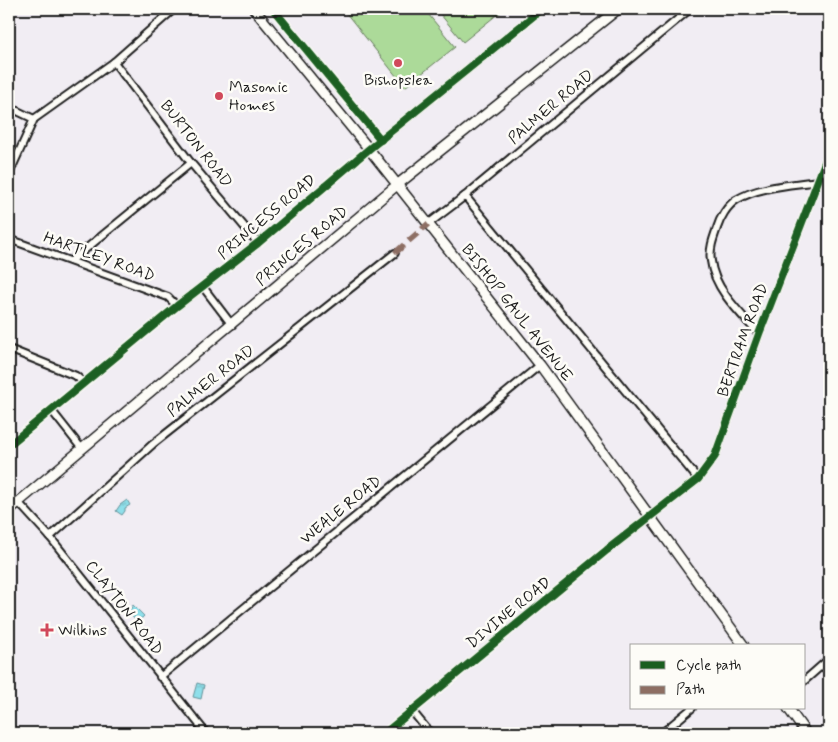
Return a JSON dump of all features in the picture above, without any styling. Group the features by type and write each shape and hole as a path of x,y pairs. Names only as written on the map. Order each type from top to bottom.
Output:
{"main road":[{"name":"BISHOP GAUL AVENUE","path":"254,9 398,185 540,365 743,644"},
{"name":"PRINCES ROAD","path":"9,510 398,185 618,9"},
{"path":"789,710 806,733"}],"street":[{"path":"9,174 34,119 114,62 174,9"},
{"name":"PRINCESS ROAD","path":"9,445 542,9"},
{"name":"PALMER ROAD","path":"428,224 465,196 690,9"},
{"name":"BURTON ROAD","path":"114,62 191,163 258,243"},
{"path":"9,107 34,119"},
{"name":"BERTRAM ROAD","path":"650,515 698,479 715,456 759,334 829,152"},
{"path":"71,261 191,163"},
{"path":"759,334 716,280 711,262 711,244 720,218 735,201 757,191 818,181"},
{"name":"BISHOP GAUL AVENUE","path":"465,196 698,479"},
{"name":"HARTLEY ROAD","path":"9,239 168,297 177,306"},
{"name":"PALMER ROAD","path":"50,537 153,444 395,252"},
{"path":"203,287 232,325"},
{"path":"9,349 76,376 84,383"},
{"name":"WEALE ROAD","path":"160,677 540,365"},
{"path":"52,411 82,449"},
{"name":"CLAYTON ROAD","path":"18,502 50,537 206,733"},
{"name":"DIVINE ROAD","path":"385,733 650,515"},
{"path":"806,679 829,659"},
{"path":"662,733 690,710"},
{"path":"412,711 430,733"}],"green space":[{"path":"351,9 424,9 455,47 405,87 346,13"},
{"path":"436,9 504,9 463,42"}],"water":[{"path":"127,500 130,505 125,508 122,515 116,511"},
{"path":"133,605 144,616 138,622 128,613"},
{"path":"197,683 204,685 201,699 193,697"}],"marked path":[{"path":"395,253 428,224"}],"cycle path":[{"path":"273,9 381,140"},
{"path":"9,445 542,9"},
{"path":"385,733 607,550 698,479 715,456 759,334 829,152"}],"place":[{"name":"Bishopslea","path":"398,63"},
{"name":"Masonic Homes","path":"219,96"},
{"name":"Wilkins","path":"47,630"}]}
